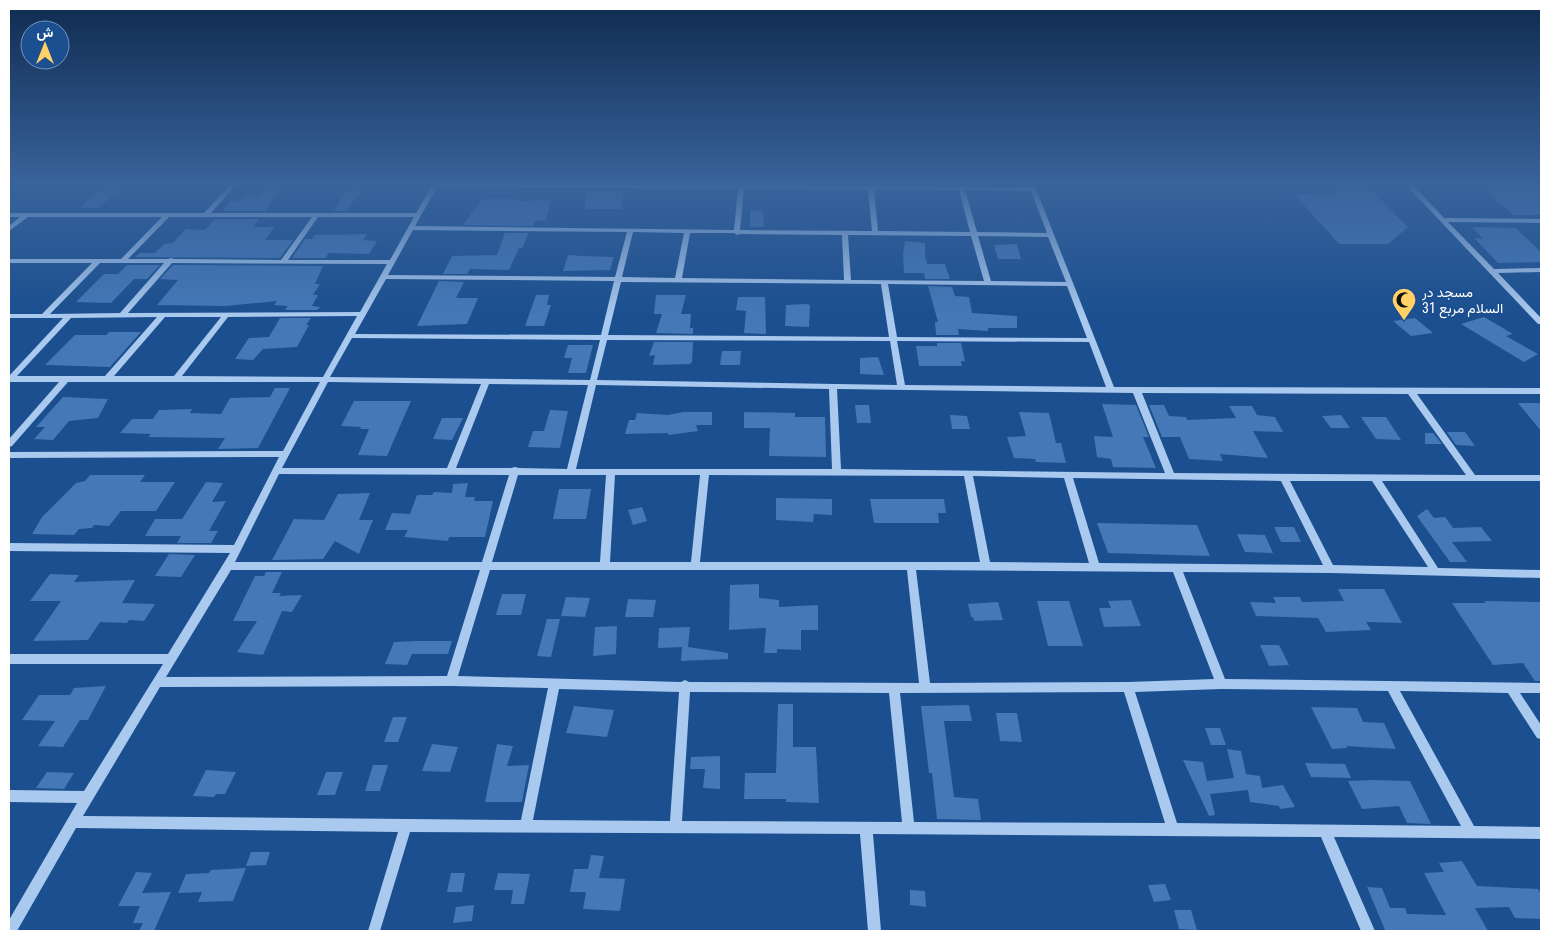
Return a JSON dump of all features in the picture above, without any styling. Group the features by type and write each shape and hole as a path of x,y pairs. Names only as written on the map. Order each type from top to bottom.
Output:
{"street":[{"path":"124,260 155,228"},
{"path":"284,260 307,228"},
{"path":"10,931 72,822 238,549 284,454 411,228 687,233 1050,235"},
{"path":"737,228 737,233"},
{"path":"875,228 875,234"},
{"path":"971,228 988,282"},
{"path":"1047,228 1111,389"},
{"path":"1450,228 1541,322"},
{"path":"571,471 630,232"},
{"path":"678,279 687,233"},
{"path":"845,234 848,281"},
{"path":"124,314 170,260"},
{"path":"9,261 284,260 393,262"},
{"path":"45,315 98,261"},
{"path":"1491,271 1541,270"},
{"path":"383,278 678,279 1070,284"},
{"path":"884,282 891,338 901,386"},
{"path":"176,379 227,314"},
{"path":"9,316 362,314"},
{"path":"108,378 163,315"},
{"path":"10,378 70,316"},
{"path":"350,336 1091,340"},
{"path":"10,378 326,378 1111,389 1411,392 1541,391"},
{"path":"9,444 67,378"},
{"path":"451,470 486,380"},
{"path":"833,386 837,473"},
{"path":"1136,389 1170,475"},
{"path":"1411,392 1472,477"},
{"path":"9,454 284,454"},
{"path":"276,471 515,470 1170,475 1284,478 1541,478"},
{"path":"451,681 515,470"},
{"path":"605,566 611,471"},
{"path":"694,566 705,472"},
{"path":"968,473 986,566"},
{"path":"1067,474 1095,566"},
{"path":"1284,478 1330,569"},
{"path":"1375,478 1436,572"},
{"path":"9,547 238,549"},
{"path":"228,566 1095,566 1541,574"},
{"path":"911,566 925,688"},
{"path":"1177,568 1221,684"},
{"path":"9,659 170,659"},
{"path":"156,682 451,681 894,688 1128,687 1221,684 1541,688"},
{"path":"526,825 555,682"},
{"path":"676,826 685,685"},
{"path":"1128,687 1173,828"},
{"path":"1392,687 1470,831"},
{"path":"894,688 909,829"},
{"path":"1511,688 1541,734"},
{"path":"9,796 87,797"},
{"path":"72,822 406,826 866,827 909,829 1173,828 1541,833"},
{"path":"374,931 406,826"},
{"path":"866,827 874,931"},
{"path":"1325,831 1368,931"}],"building":[{"path":"207,228 273,228 265,240 293,240 280,258 135,257 140,253 155,253 164,244 173,243 186,229 205,230"},
{"path":"1324,228 1407,228 1388,244 1339,244"},
{"path":"1473,228 1516,228 1541,252 1541,262 1498,263 1474,238 1483,239"},
{"path":"505,233 529,233 522,248 519,248 509,270 470,269 467,274 443,274 452,256 497,255"},
{"path":"367,234 363,240 377,241 369,254 328,253 326,258 292,258 305,239 312,239 315,235"},
{"path":"905,241 925,243 927,264 945,264 950,279 925,279 924,273 904,273 903,254"},
{"path":"1017,244 1021,259 998,259 994,245"},
{"path":"568,255 614,257 610,270 563,271"},
{"path":"127,265 160,265 147,279 134,279 111,303 76,302 104,274 118,274"},
{"path":"173,265 323,266 315,284 320,284 313,295 318,295 312,306 320,307 317,310 285,310 288,306 274,305 277,301 225,306 157,305 178,280 160,279"},
{"path":"439,281 464,282 456,298 478,298 467,324 417,326"},
{"path":"928,286 952,287 955,296 969,297 972,313 1017,316 1017,328 988,328 988,331 958,329 959,335 936,335 935,322 938,322"},
{"path":"536,295 549,295 547,305 551,305 544,326 525,326"},
{"path":"656,295 686,295 681,314 691,314 690,328 693,328 693,334 656,333 662,314 654,314"},
{"path":"738,297 765,297 766,334 744,333 746,311 736,310"},
{"path":"786,305 810,305 809,327 785,326"},
{"path":"1484,317 1513,334 1506,336 1538,354 1524,362 1461,324"},
{"path":"280,318 311,318 297,347 263,349 253,360 235,359 249,338 269,337"},
{"path":"1415,318 1433,333 1411,336 1393,321"},
{"path":"109,332 141,332 110,367 45,365 75,335 106,335"},
{"path":"654,342 693,342 692,362 690,364 653,365 655,355 649,356"},
{"path":"937,343 961,343 965,361 961,361 962,366 919,366 916,346 937,346"},
{"path":"568,345 593,345 586,373 568,373 572,358 564,358"},
{"path":"722,351 741,351 740,365 720,365"},
{"path":"878,357 884,375 860,374 860,358"},
{"path":"275,388 290,388 258,448 218,449 225,438 148,437 151,434 120,433 132,419 153,419 159,410 192,409 190,413 221,414 230,398 270,397"},
{"path":"63,397 108,399 98,418 69,421 53,440 34,439 45,427 36,427"},
{"path":"354,401 411,401 387,456 358,455 369,429 341,426"},
{"path":"1518,403 1541,403 1541,431"},
{"path":"1102,404 1136,405 1149,437 1143,437 1156,468 1113,467 1111,459 1097,457 1094,436 1113,437"},
{"path":"855,405 869,405 871,423 857,423"},
{"path":"1149,405 1164,405 1169,416 1186,417 1187,420 1236,418 1229,406 1252,406 1257,415 1275,417 1283,432 1253,431 1268,458 1220,454 1223,461 1189,459 1180,437 1162,437"},
{"path":"550,410 568,411 560,448 528,447 533,431 544,431"},
{"path":"683,412 712,412 712,425 696,425 698,431 668,435 668,433 625,434 629,420 635,420 637,413 668,415"},
{"path":"744,412 795,413 795,417 825,417 826,457 769,456 770,428 744,428"},
{"path":"1019,412 1049,413 1056,443 1061,443 1066,463 1036,462 1035,459 1014,458 1007,437 1026,436"},
{"path":"950,415 967,416 970,429 952,429"},
{"path":"1341,415 1350,428 1331,428 1322,416"},
{"path":"1361,417 1386,417 1401,440 1376,439"},
{"path":"442,418 463,418 452,440 433,439"},
{"path":"1447,432 1465,432 1475,446 1456,445"},
{"path":"1425,433 1433,433 1442,444 1425,444"},
{"path":"90,475 145,475 140,482 175,482 156,511 121,511 109,526 94,525 92,528 79,529 74,535 32,534 42,517 76,483 85,481"},
{"path":"206,482 223,483 212,502 226,501 209,531 218,531 211,543 177,543 181,536 145,536 155,519 182,519"},
{"path":"468,483 465,497 475,497 474,501 493,501 485,537 449,537 448,541 404,537 408,530 385,530 392,513 410,514 417,495 432,495 434,492 452,493 453,484"},
{"path":"559,489 591,489 586,519 553,519"},
{"path":"370,493 359,520 373,520 359,554 335,541 323,559 272,560 294,519 324,520 338,494"},
{"path":"776,498 832,499 832,515 814,514 813,522 776,520"},
{"path":"870,499 944,499 946,513 938,513 939,523 874,523"},
{"path":"642,507 647,521 633,525 628,510"},
{"path":"1427,509 1434,518 1445,517 1453,528 1481,527 1492,541 1452,542 1467,562 1450,562 1417,516"},
{"path":"1097,523 1197,525 1210,556 1108,553"},
{"path":"1274,527 1294,527 1301,542 1281,542"},
{"path":"1237,534 1265,535 1273,553 1245,552"},
{"path":"169,554 195,555 181,577 155,576"},
{"path":"266,572 282,572 272,593 281,593 279,596 302,595 292,612 282,611 263,655 237,652 257,621 233,621 255,576 264,576"},
{"path":"50,574 79,575 74,582 135,580 122,603 155,604 144,621 129,620 127,623 100,622 88,640 33,641 61,601 30,601"},
{"path":"759,584 759,598 779,600 779,607 818,605 818,630 801,630 801,650 777,649 777,653 764,653 766,628 729,630 730,585"},
{"path":"1338,589 1384,589 1402,623 1366,622 1371,630 1326,632 1318,618 1256,616 1250,602 1276,603 1273,597 1300,597 1302,602 1344,601"},
{"path":"502,594 526,594 521,615 496,615"},
{"path":"566,597 590,598 585,617 561,616"},
{"path":"628,599 656,600 653,617 625,617"},
{"path":"1131,600 1141,626 1104,627 1099,608 1111,608 1108,601"},
{"path":"1037,601 1069,601 1083,646 1048,646"},
{"path":"1484,601 1541,602 1541,681 1535,681 1523,663 1493,665 1452,603 1486,603"},
{"path":"998,602 1003,620 974,621 973,617 971,617 968,604"},
{"path":"547,619 560,619 551,657 537,656"},
{"path":"617,626 616,654 593,656 595,627"},
{"path":"690,627 688,647 728,653 728,659 681,661 682,647 658,648 659,628"},
{"path":"452,641 448,654 412,654 407,665 385,664 394,642"},
{"path":"1260,645 1279,645 1289,665 1269,666"},
{"path":"106,686 88,720 80,720 63,747 38,746 55,721 22,720 39,695 70,695 74,688"},
{"path":"778,704 793,704 793,747 816,747 819,803 786,802 786,799 744,799 745,773 776,773"},
{"path":"969,705 972,721 944,721 954,797 978,799 981,820 937,819 921,706"},
{"path":"574,706 614,710 607,737 566,733"},
{"path":"1311,707 1357,708 1363,722 1384,723 1396,749 1346,746 1347,748 1332,749"},
{"path":"996,713 1017,713 1022,742 1000,741"},
{"path":"393,717 407,717 398,742 384,742"},
{"path":"1205,728 1220,728 1226,745 1211,745"},
{"path":"432,744 458,747 450,772 422,771"},
{"path":"497,744 513,746 507,766 529,765 522,802 485,802"},
{"path":"1227,749 1241,751 1246,774 1260,776 1262,788 1283,785 1295,807 1280,809 1279,806 1250,802 1248,790 1210,794 1215,815 1209,816 1183,760 1203,762 1207,781 1234,778"},
{"path":"720,756 720,789 703,788 705,769 690,769 691,757"},
{"path":"1305,763 1345,764 1351,778 1311,777"},
{"path":"373,765 388,765 380,791 365,791"},
{"path":"206,770 236,772 225,794 216,794 214,797 193,796"},
{"path":"47,772 74,773 64,789 36,788"},
{"path":"326,772 343,772 335,795 317,795"},
{"path":"1348,781 1410,781 1431,824 1407,823 1399,806 1362,809"},
{"path":"251,852 270,852 266,865 246,866"},
{"path":"591,855 604,856 599,878 625,879 620,911 583,909 586,892 570,892 574,869 588,869"},
{"path":"1462,861 1477,886 1538,889 1541,894 1541,919 1515,918 1509,907 1475,908 1488,931 1385,930 1367,887 1382,888 1390,908 1405,908 1407,914 1446,915 1424,873 1444,872 1439,863"},
{"path":"246,868 233,901 198,902 202,892 178,893 186,874"},
{"path":"136,872 152,873 142,893 171,892 154,931 139,931 143,923 133,923 140,906 118,906"},
{"path":"451,873 465,873 462,892 447,892"},
{"path":"498,873 530,874 524,904 511,904 513,890 494,890"},
{"path":"1165,884 1171,900 1154,902 1148,885"},
{"path":"910,890 925,891 926,907 910,905"},
{"path":"474,905 472,921 453,923 456,907"},
{"path":"1174,910 1191,910 1197,930 1179,929"}],"place":[{"name":"مسجد در السلام مربع 31","path":"1404,321"}]}
